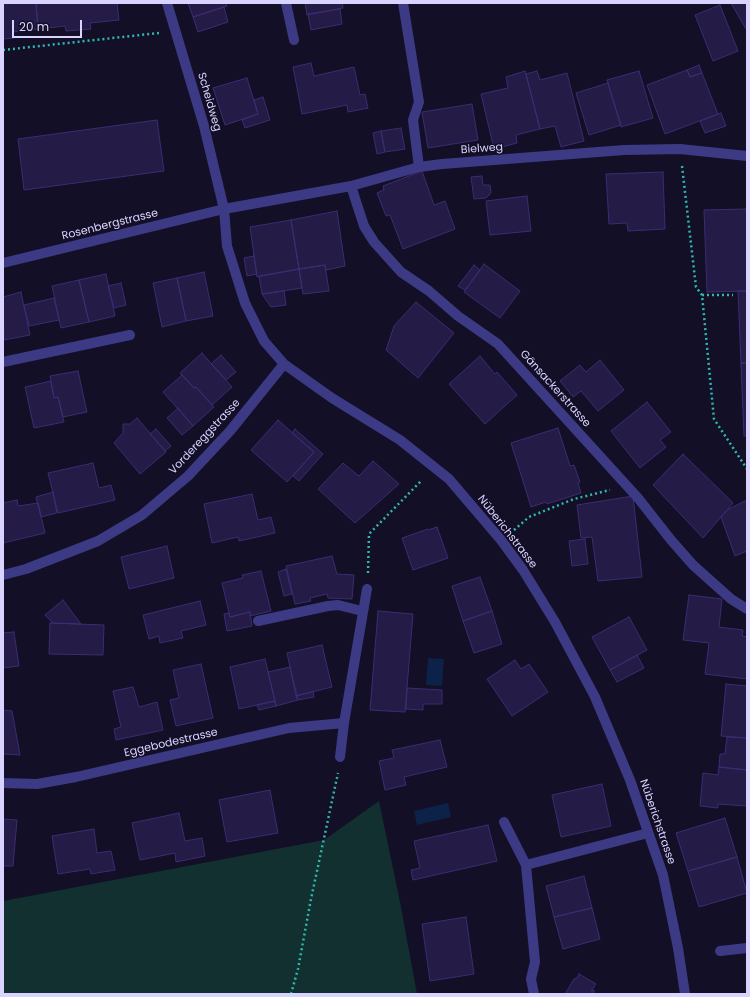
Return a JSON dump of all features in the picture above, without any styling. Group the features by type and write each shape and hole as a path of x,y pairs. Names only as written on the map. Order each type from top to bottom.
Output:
{"street":[{"name":"Scheidweg","path":"167,3 204,126 224,209"},
{"path":"286,3 294,40"},
{"path":"402,3 420,102 413,120 419,167"},
{"name":"Bielweg","path":"224,209 351,186 419,167 442,164 617,151 680,149 747,156"},
{"name":"Gänsackerstrasse","path":"351,186 364,226 374,242 401,272 429,291 458,316 498,344 626,486 693,565 731,599 747,609"},
{"name":"Rosenbergstrasse","path":"3,263 224,209"},
{"name":"Nüberichstrasse","path":"224,209 227,246 245,303 264,341 284,364 332,398 400,440 449,479 501,540 523,570 547,609 595,697 630,780 663,875 678,948 685,994"},
{"path":"3,362 130,335"},
{"name":"Vordereggstrasse","path":"3,575 26,569 98,541 142,515 188,476 230,431 284,364"},
{"path":"340,757 362,612 367,589"},
{"path":"258,621 338,605 362,612"},
{"name":"Eggebodestrasse","path":"3,783 37,784 76,777 289,728 344,724"},
{"path":"504,822 526,865 535,962 531,979 534,994"},
{"path":"526,865 648,833"},
{"path":"720,951 747,948"}],"path":[{"path":"3,50 175,32"},
{"path":"680,149 696,287 702,295 714,420 747,468"},
{"path":"702,295 733,295"},
{"path":"367,589 370,534 434,468"},
{"path":"501,540 529,517 574,499 626,486"},
{"path":"291,994 298,969 311,899 337,779 340,757"}],"green space":[{"path":"379,801 417,994 3,994 3,901 324,840"}],"water":[{"path":"428,658 444,659 442,686 426,685"},
{"path":"448,803 451,817 417,825 414,811"}],"building":[{"path":"3,3 36,3 38,29 13,32 14,38 3,39"},
{"path":"36,3 117,3 119,20 90,23 91,29 66,31 65,26 38,29"},
{"path":"188,3 226,3 227,6 193,17"},
{"path":"305,3 342,3 343,8 307,15"},
{"path":"731,3 747,3 746,29"},
{"path":"720,5 738,51 713,61 695,15"},
{"path":"224,7 228,22 198,32 193,17"},
{"path":"340,9 342,24 311,30 308,14"},
{"path":"311,63 314,76 354,67 360,95 365,94 368,108 348,112 347,105 302,114 293,67"},
{"path":"699,65 702,73 690,77 687,70"},
{"path":"687,70 690,77 702,73 718,114 665,134 647,85"},
{"path":"525,71 540,129 516,135 517,143 494,149 481,94 508,88 506,77"},
{"path":"537,71 540,80 567,73 584,141 561,147 555,126 540,129 526,74"},
{"path":"639,71 653,118 621,127 607,80"},
{"path":"247,78 258,114 225,125 213,88"},
{"path":"608,83 621,125 589,135 576,93"},
{"path":"263,97 270,120 245,128 242,120 258,114 254,100"},
{"path":"472,104 478,140 428,148 422,112"},
{"path":"721,113 726,126 705,133 700,121"},
{"path":"157,120 164,171 24,190 18,139"},
{"path":"401,128 405,149 385,152 381,131"},
{"path":"381,131 385,152 377,154 373,133"},
{"path":"422,171 434,205 445,201 455,229 403,249 390,215 386,216 377,193 384,190 383,186"},
{"path":"663,172 665,229 628,231 627,223 609,224 606,174"},
{"path":"482,176 483,185 490,185 491,193 486,198 474,199 471,177"},
{"path":"527,196 531,231 490,235 486,201"},
{"path":"747,209 747,291 707,292 704,210"},
{"path":"337,211 345,266 326,270 325,265 299,269 291,220"},
{"path":"291,220 299,269 257,277 250,227"},
{"path":"254,256 257,274 247,276 244,258"},
{"path":"484,264 520,291 500,318 464,292"},
{"path":"325,265 329,291 303,294 299,269"},
{"path":"474,265 480,270 465,290 458,286"},
{"path":"299,269 302,288 262,294 259,276"},
{"path":"204,272 213,316 186,321 177,278"},
{"path":"106,274 115,316 89,322 79,280"},
{"path":"177,278 186,321 162,327 153,283"},
{"path":"79,280 89,322 61,328 52,286"},
{"path":"121,283 126,305 114,308 108,286"},
{"path":"284,291 286,305 271,307 262,294"},
{"path":"738,291 747,291 747,363 741,363"},
{"path":"21,292 30,335 4,340 3,297"},
{"path":"54,298 59,320 29,326 24,305"},
{"path":"416,302 454,333 418,378 386,350 394,326"},
{"path":"202,353 232,387 212,405 196,387 194,388 180,373"},
{"path":"221,355 236,372 226,380 211,364"},
{"path":"480,356 495,374 497,372 517,395 485,424 449,384"},
{"path":"600,360 624,390 598,411 581,391 573,397 560,381 580,365 586,372"},
{"path":"741,363 747,363 747,436 744,436"},
{"path":"78,371 87,412 63,417 58,397 54,398 50,376"},
{"path":"182,375 194,388 196,387 214,407 193,426 163,392"},
{"path":"51,381 54,398 58,397 64,422 34,428 25,387"},
{"path":"647,402 671,432 660,440 666,447 640,468 611,431"},
{"path":"178,408 193,426 182,435 167,418"},
{"path":"137,418 166,452 140,474 114,443 123,433 123,424 130,424"},
{"path":"278,420 314,452 287,482 251,450"},
{"path":"558,428 570,466 574,465 580,482 578,483 581,493 547,504 546,502 531,507 511,443"},
{"path":"156,429 171,446 165,451 150,434"},
{"path":"295,429 323,454 299,481 293,476 314,452 292,433"},
{"path":"683,454 733,503 703,538 653,485"},
{"path":"373,461 399,484 355,523 318,489 343,463 359,476"},
{"path":"93,463 99,488 111,485 115,500 58,513 48,473"},
{"path":"53,492 57,513 41,517 36,497"},
{"path":"252,494 258,520 271,517 275,533 239,541 238,537 212,543 204,504"},
{"path":"633,496 642,577 598,581 592,537 581,538 577,505"},
{"path":"17,500 18,506 38,503 45,533 3,543 3,503"},
{"path":"747,500 747,551 735,556 721,517 727,510"},
{"path":"437,527 448,558 413,570 402,538"},
{"path":"585,539 588,564 572,566 569,541"},
{"path":"167,546 174,578 129,589 121,557"},
{"path":"332,556 337,574 354,575 352,599 328,598 327,594 310,598 311,601 295,604 286,566"},
{"path":"286,569 292,594 284,596 278,572"},
{"path":"261,571 271,611 250,616 250,612 230,617 222,583 243,578 242,575"},
{"path":"480,577 492,611 463,621 452,586"},
{"path":"689,595 722,599 719,627 743,630 742,636 747,637 747,679 705,674 709,643 683,640"},
{"path":"63,600 81,624 53,623 45,615"},
{"path":"200,601 206,625 181,631 183,638 160,643 159,636 149,639 143,615"},
{"path":"378,611 413,614 405,712 370,710"},
{"path":"492,611 502,644 474,653 463,621"},
{"path":"250,612 252,626 227,631 224,614 229,613 230,617"},
{"path":"629,617 647,650 610,670 592,637"},
{"path":"50,623 104,625 103,655 49,654"},
{"path":"14,632 19,666 3,668 3,633"},
{"path":"322,645 332,687 296,696 287,653"},
{"path":"637,655 644,668 617,682 610,670"},
{"path":"265,659 275,701 239,709 230,667"},
{"path":"515,660 521,669 529,664 548,692 512,716 487,679"},
{"path":"201,664 213,718 176,726 170,700 179,698 173,670"},
{"path":"290,667 298,700 276,706 268,672"},
{"path":"726,684 747,686 747,738 721,736"},
{"path":"133,687 139,707 157,702 163,730 116,740 114,729 121,727 113,691"},
{"path":"407,688 442,690 442,704 423,704 423,710 406,709"},
{"path":"313,692 314,697 298,700 296,696"},
{"path":"275,701 276,706 259,710 257,705"},
{"path":"3,710 12,711 20,755 3,754"},
{"path":"727,737 747,738 747,770 719,767 720,754 725,754"},
{"path":"440,740 447,767 404,777 406,785 385,790 379,761 394,758 392,750"},
{"path":"719,767 747,770 747,806 718,804 718,808 700,806 703,773 718,775"},
{"path":"602,784 611,826 561,837 552,795"},
{"path":"270,790 278,833 227,842 219,800"},
{"path":"179,813 185,841 202,838 205,856 176,862 175,853 140,860 132,823"},
{"path":"725,818 737,857 688,871 676,833"},
{"path":"3,819 17,820 13,866 3,866"},
{"path":"488,825 497,861 413,880 411,870 420,868 414,841"},
{"path":"94,829 97,853 111,851 115,870 91,874 90,869 58,874 52,836"},
{"path":"737,857 747,893 699,907 688,871"},
{"path":"584,876 592,908 554,917 546,886"},
{"path":"592,908 600,939 563,949 554,917"},
{"path":"466,917 474,974 430,981 422,924"},
{"path":"579,974 596,984 591,991 594,990 594,994 565,994 574,979 577,978"}]}
